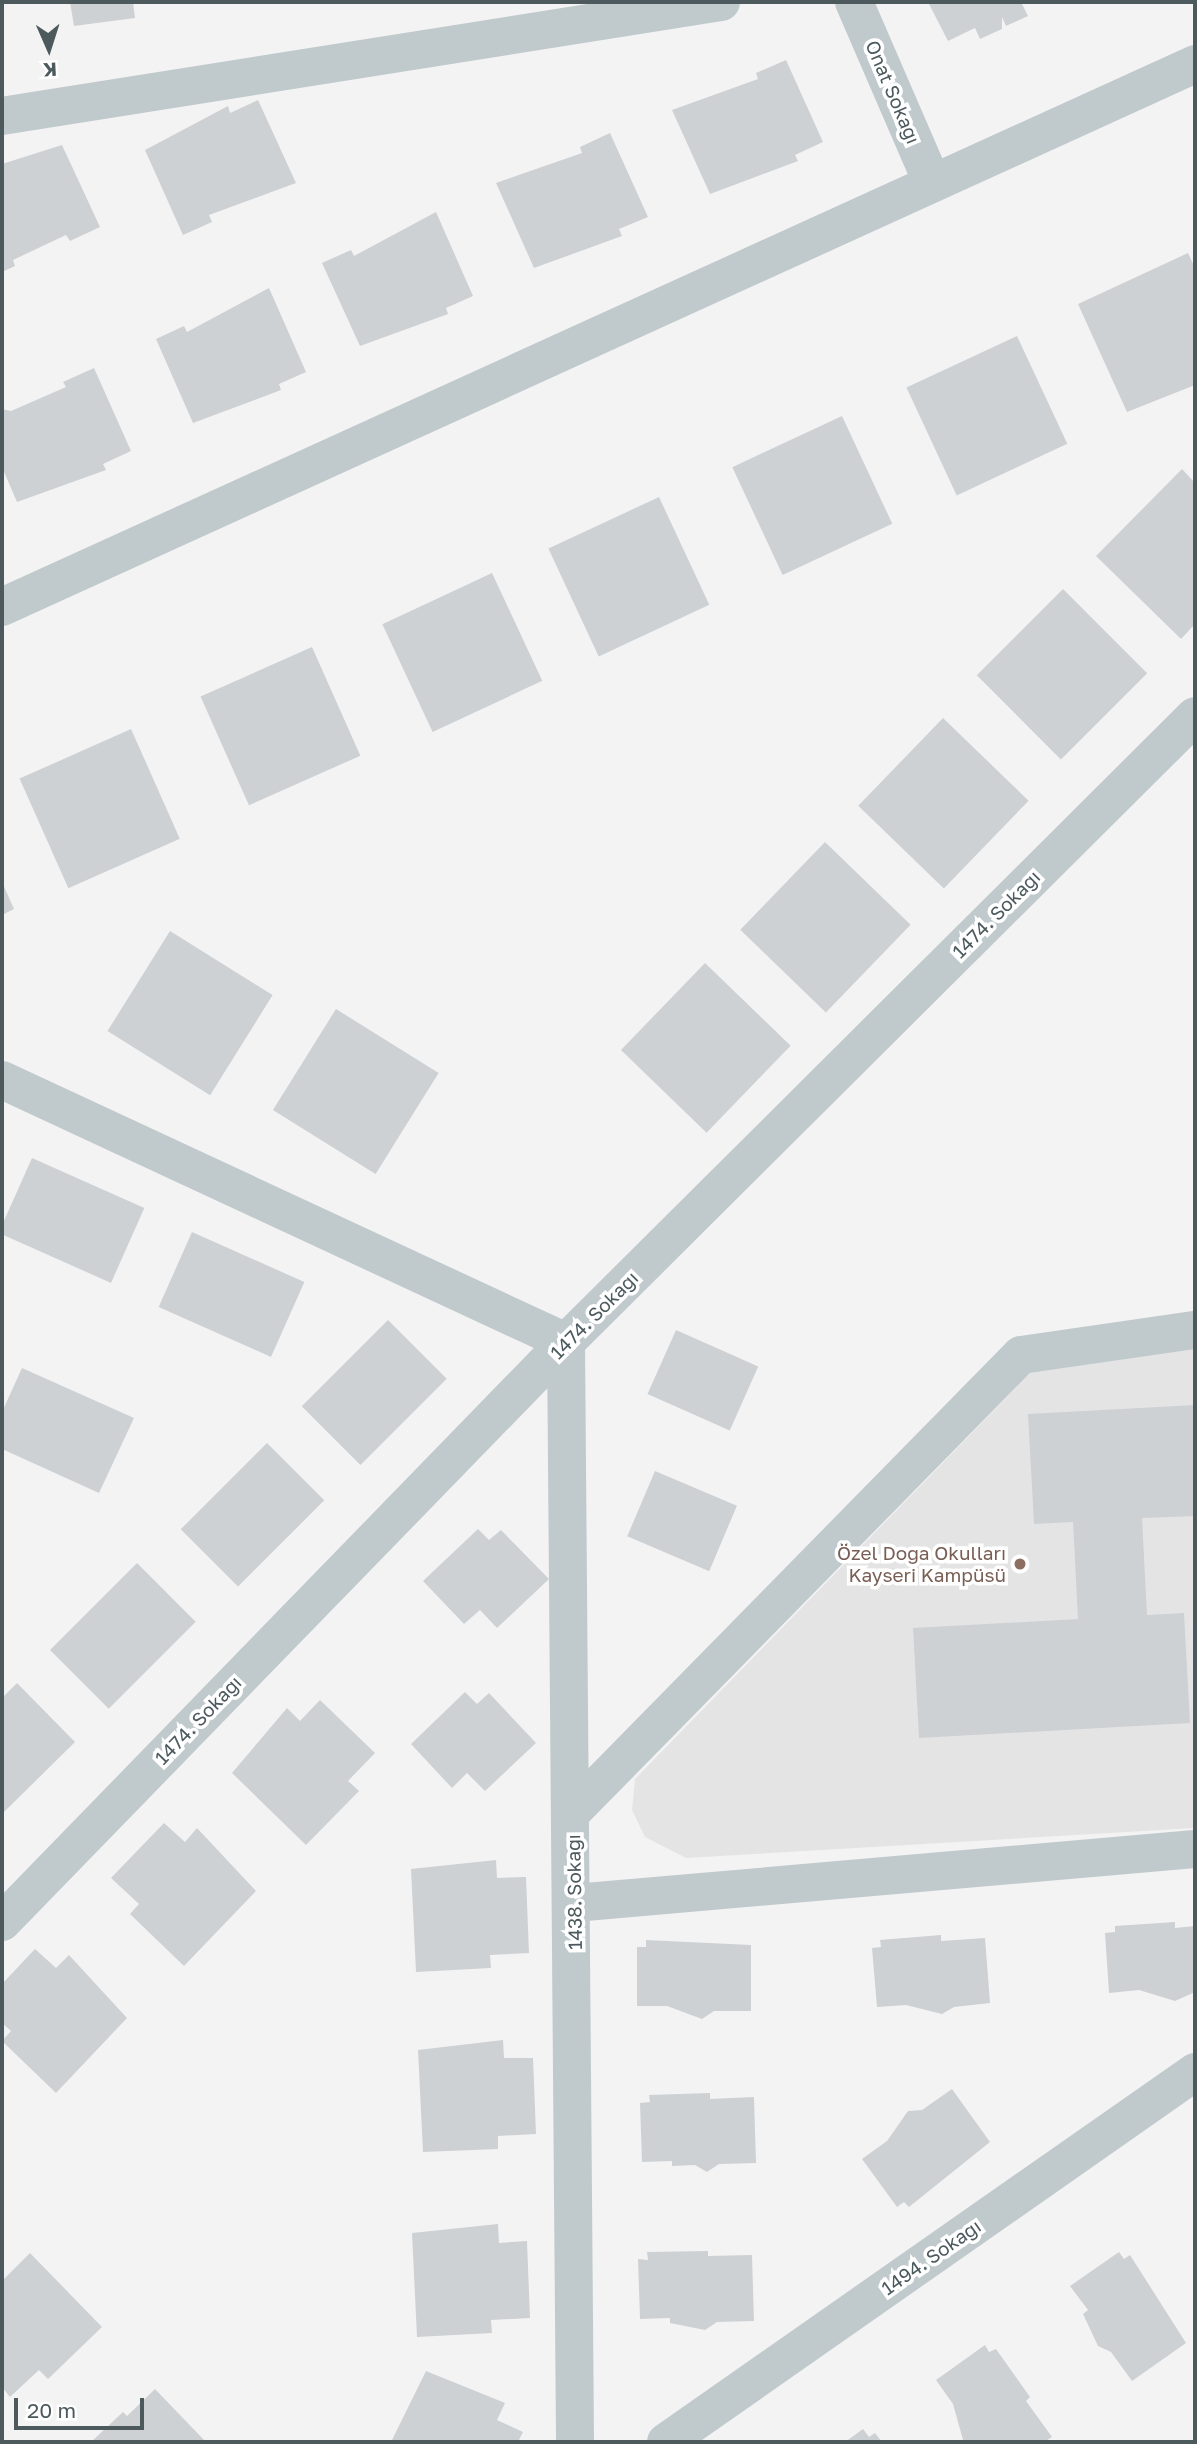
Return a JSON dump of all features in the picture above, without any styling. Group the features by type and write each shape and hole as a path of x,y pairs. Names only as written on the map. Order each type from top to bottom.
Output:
{"street":[{"path":"2,116 721,2"},
{"name":"Onat Sokağı","path":"854,2 932,182"},
{"path":"2,607 1195,64"},
{"name":"1474. Sokağı","path":"2,1922 566,1342 1195,716"},
{"path":"2,1080 566,1342"},
{"path":"573,1811 1021,1355 1195,1330"},
{"name":"1438. Sokağı","path":"566,1342 574,1903 575,2442"},
{"path":"574,1903 1195,1849"},
{"name":"1494. Sokağı","path":"666,2442 1195,2072"}],"shaded area":[{"name":"Özel Doğa Okulları Kayseri Kampüsü","path":"1195,1347 1195,1828 686,1858 645,1837 632,1810 635,1779 1034,1369"}],"building":[{"path":"70,2 133,2 135,18 74,26"},
{"path":"928,2 1028,2 1022,4 1028,16 1006,26 1002,17 1002,29 980,39 975,28 948,41"},
{"path":"786,60 823,142 795,155 798,161 710,194 672,110 758,79 756,73"},
{"path":"258,100 296,183 209,215 212,222 183,235 145,150 228,106 230,113"},
{"path":"610,133 648,217 619,229 622,236 534,268 496,183 582,153 580,147"},
{"path":"62,145 100,227 70,241 66,235 13,260 15,266 2,272 2,164"},
{"path":"436,212 473,296 446,308 448,314 360,346 322,263 351,250 354,256"},
{"path":"1188,253 1195,268 1195,385 1127,412 1078,304"},
{"path":"269,288 306,372 279,384 281,390 193,423 156,339 184,326 187,332"},
{"path":"1017,336 1067,444 957,495 906,388"},
{"path":"94,368 131,451 103,464 106,470 17,502 2,467 2,409 11,411 66,387 63,382"},
{"path":"842,416 892,524 783,575 732,467"},
{"path":"1182,469 1195,483 1195,624 1181,639 1096,556"},
{"path":"659,497 709,605 599,656 548,549"},
{"path":"492,573 542,681 433,732 382,624"},
{"path":"1063,589 1147,673 1061,759 977,675"},
{"path":"312,647 360,756 249,805 201,697"},
{"path":"943,718 1029,801 944,888 858,806"},
{"path":"131,729 180,839 68,888 20,779"},
{"path":"825,842 911,925 826,1012 740,930"},
{"path":"2,882 14,909 2,915"},
{"path":"170,931 273,995 210,1095 107,1031"},
{"path":"705,963 791,1046 707,1133 621,1050"},
{"path":"336,1009 439,1073 376,1174 273,1110"},
{"path":"32,1158 144,1208 111,1283 2,1234 2,1225"},
{"path":"192,1232 304,1282 271,1357 159,1307"},
{"path":"388,1320 447,1379 360,1465 302,1406"},
{"path":"676,1330 758,1367 730,1431 648,1394"},
{"path":"22,1368 134,1418 99,1493 2,1449 2,1412"},
{"path":"1195,1405 1195,1516 1142,1518 1147,1615 1184,1613 1190,1723 919,1738 913,1628 1078,1619 1073,1522 1034,1524 1028,1414"},
{"path":"267,1443 324,1500 238,1587 181,1529"},
{"path":"655,1471 737,1506 709,1571 627,1536"},
{"path":"478,1529 489,1540 501,1530 549,1579 497,1628 480,1610 464,1624 423,1581"},
{"path":"137,1563 196,1622 109,1709 50,1650"},
{"path":"17,1683 75,1742 2,1814 2,1698"},
{"path":"465,1692 477,1704 489,1693 536,1743 485,1791 467,1773 452,1788 411,1744"},
{"path":"320,1700 375,1753 348,1781 359,1791 306,1845 232,1773 287,1708 300,1721"},
{"path":"164,1823 185,1842 197,1828 256,1891 184,1966 130,1914 139,1904 111,1878"},
{"path":"496,1860 497,1878 526,1877 529,1953 490,1955 491,1968 416,1972 411,1869"},
{"path":"1175,1922 1175,1928 1195,1926 1195,1992 1175,2001 1139,1990 1109,1993 1105,1933 1115,1932 1115,1926"},
{"path":"941,1935 941,1941 985,1938 990,2003 954,2007 942,2014 906,2005 877,2007 872,1948 881,1947 880,1940"},
{"path":"646,1940 751,1945 751,2011 714,2011 702,2019 667,2006 637,2006 637,1947 646,1947"},
{"path":"35,1949 56,1968 69,1955 127,2018 56,2093 2,2041 11,2031 2,2023 2,1984"},
{"path":"503,2040 504,2058 533,2058 536,2134 498,2136 498,2149 423,2152 418,2050"},
{"path":"952,2089 990,2142 909,2207 904,2202 897,2207 862,2159 887,2141 908,2111 922,2110"},
{"path":"710,2093 710,2099 754,2097 756,2163 719,2164 707,2172 695,2165 672,2166 672,2161 642,2162 640,2103 650,2102 649,2095"},
{"path":"498,2224 499,2243 527,2241 530,2318 491,2320 492,2333 417,2337 412,2233"},
{"path":"708,2251 708,2256 752,2255 754,2321 717,2322 705,2330 670,2323 670,2318 640,2319 638,2259 648,2260 647,2252"},
{"path":"1119,2252 1124,2259 1130,2255 1186,2343 1132,2381 1111,2352 1098,2346 1083,2314 1088,2310 1070,2286"},
{"path":"30,2253 102,2327 48,2379 39,2370 10,2397 2,2387 2,2281"},
{"path":"985,2345 989,2352 996,2349 1030,2397 1026,2401 1052,2437 1044,2442 963,2440 953,2404 936,2380"},
{"path":"426,2371 505,2403 497,2420 523,2432 518,2442 391,2442"},
{"path":"155,2389 206,2442 91,2442 123,2412 127,2416"},
{"path":"863,2429 869,2437 875,2433 882,2442 845,2442"}],"place":[{"name":"Özel Doğa Okulları Kayseri Kampüsü","path":"1020,1564"}]}
